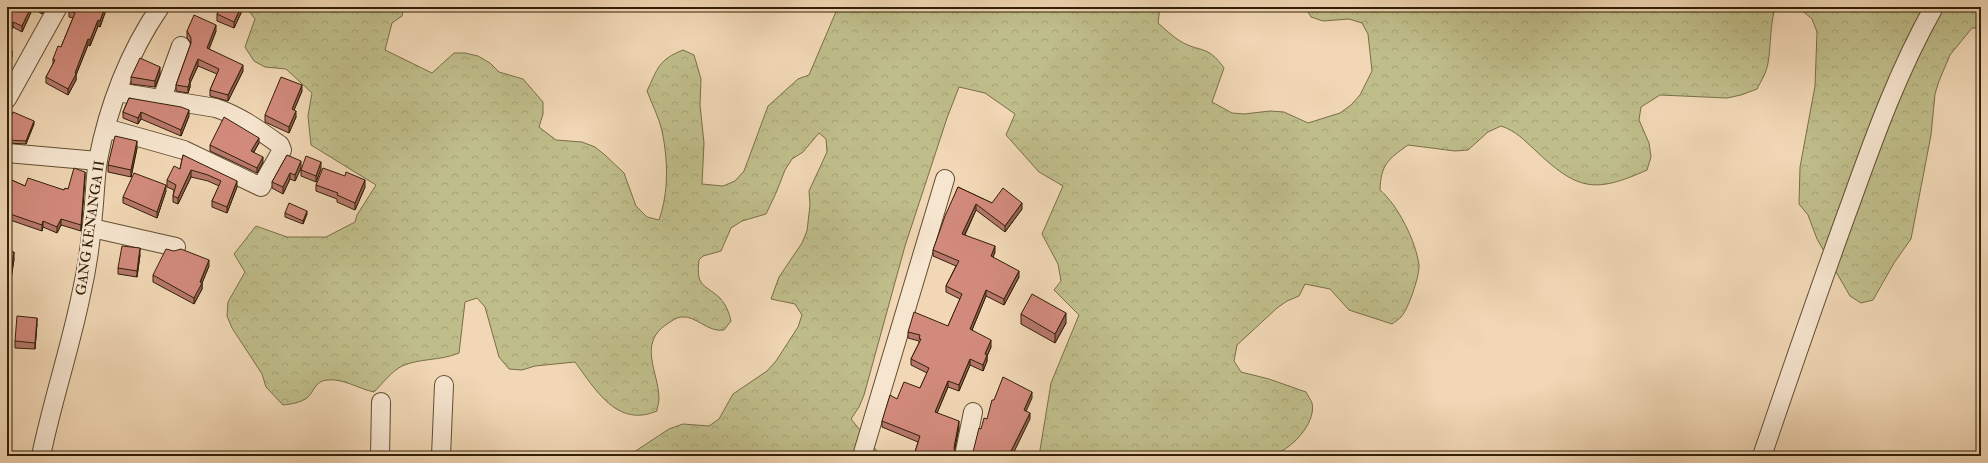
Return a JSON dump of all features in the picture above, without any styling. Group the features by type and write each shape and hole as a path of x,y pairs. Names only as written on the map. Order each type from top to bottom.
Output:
{"street":[{"path":"7,99 58,7"},
{"name":"GANG KENANGA II","path":"41,456 48,421 65,364 82,294 92,228 98,161 106,128 117,92 146,28 160,7"},
{"path":"1762,456 1807,321 1888,104 1921,31 1934,7"},
{"path":"162,98 181,46"},
{"path":"106,128 184,150 259,186 262,186 282,150 280,145 234,114 216,108 162,98 117,92"},
{"path":"7,153 98,161"},
{"path":"862,456 945,179"},
{"path":"92,228 176,247"},
{"path":"441,456 444,385"},
{"path":"380,456 381,402"},
{"path":"964,456 973,412"}],"green space":[{"path":"246,7 404,7 402,16 392,23 385,50 432,73 454,53 465,53 478,56 490,63 499,72 523,79 543,102 543,114 539,127 556,140 582,142 595,147 624,173 636,206 647,217 659,220 665,198 666,187 664,142 661,126 647,91 664,61 668,57 683,50 694,55 701,79 700,105 704,143 702,184 723,186 735,181 744,171 768,106 798,79 809,75 838,7 1160,7 1158,23 1180,41 1213,55 1224,68 1212,102 1232,113 1244,114 1270,111 1284,112 1308,123 1340,113 1351,105 1360,95 1372,71 1368,34 1362,23 1349,19 1323,21 1311,17 1305,7 1776,7 1773,18 1767,66 1764,76 1757,89 1727,98 1660,95 1641,107 1639,120 1649,143 1651,157 1647,170 1629,178 1613,183 1599,185 1587,184 1575,180 1550,163 1520,136 1501,126 1488,132 1468,150 1455,151 1408,145 1390,159 1386,164 1382,175 1380,190 1393,205 1405,224 1414,246 1419,265 1418,276 1413,292 1401,317 1392,324 1349,310 1330,289 1305,284 1299,296 1287,301 1277,308 1237,345 1234,361 1241,372 1269,379 1306,392 1312,403 1312,411 1306,428 1293,443 1277,453 1264,455 1246,451 1242,456 1039,456 1051,383 1079,315 1054,290 1061,281 1058,264 1042,234 1063,186 1039,172 1006,135 1015,114 985,93 959,87 947,118 905,246 864,395 859,407 851,419 881,456 628,456 669,429 683,424 709,426 719,419 733,394 767,371 776,361 798,327 802,315 795,304 771,299 779,277 802,243 807,231 810,205 809,191 827,152 826,139 819,133 803,152 792,159 785,170 766,214 742,221 731,228 721,251 703,256 699,260 698,269 702,284 720,298 727,309 731,321 724,330 718,330 707,327 692,319 681,317 667,324 658,332 653,340 651,349 659,399 657,411 643,415 630,414 619,410 600,394 575,362 535,366 522,370 509,369 499,357 485,307 477,298 465,302 459,353 452,356 409,363 402,366 391,374 374,392 345,382 327,380 320,382 304,400 283,405 266,387 262,374 232,328 227,316 228,302 245,272 234,254 256,226 287,237 326,237 355,222 357,215 376,185 311,145 308,116 312,93 286,69 265,67 254,61 245,47 255,19"},
{"path":"1798,7 1981,7 1981,28 1972,28 1950,55 1935,94 1931,135 1911,239 1894,263 1873,300 1861,303 1850,296 1817,239 1808,215 1799,204 1800,167 1815,86 1817,32 1812,19"}],"building":[{"path":"7,7 31,7 22,26 13,22 7,33"},
{"path":"70,7 105,7 100,21 98,20 90,40 88,39 75,73 76,74 68,89 46,77 55,60 53,59 58,46 61,47 75,13 69,11"},
{"path":"220,7 241,7 234,22 217,14"},
{"path":"194,15 216,25 207,48 243,65 228,95 210,90 219,69 198,59 189,80 188,87 176,85 191,43 191,38 187,31"},
{"path":"7,49 12,51 7,63"},
{"path":"140,58 160,67 155,81 131,77"},
{"path":"281,77 302,85 292,109 296,111 289,127 265,115"},
{"path":"129,98 181,107 189,110 181,130 141,112 138,118 123,112"},
{"path":"13,112 34,121 26,141 7,140 7,128"},
{"path":"224,117 259,138 251,151 263,157 257,168 210,145"},
{"path":"115,136 137,141 131,170 108,165"},
{"path":"183,155 237,181 227,207 212,201 221,181 191,170 178,198 173,196 176,185 167,180 174,166 180,169"},
{"path":"287,155 301,161 295,175 290,173 283,187 272,182"},
{"path":"306,156 321,162 316,176 301,170"},
{"path":"74,168 85,172 81,225 61,219 57,227 43,221 42,225 10,214 7,232 7,178 25,186 28,178 64,190 65,188 68,189"},
{"path":"323,168 345,176 346,172 365,180 355,203 337,195 338,193 316,185"},
{"path":"134,173 166,185 157,212 123,197"},
{"path":"958,187 992,203 1003,188 1022,203 1005,226 976,204 962,234 995,246 991,256 1019,271 1004,299 986,290 970,329 991,340 985,354 987,355 983,365 970,359 959,385 948,381 935,412 959,421 954,448 956,456 928,456 915,452 920,436 882,421 890,395 897,399 904,382 920,388 929,368 911,359 921,339 919,339 920,335 908,332 914,312 948,326 962,294 946,286 959,261 933,250 945,216"},
{"path":"289,203 307,211 303,221 285,213"},
{"path":"122,246 140,248 137,271 118,268"},
{"path":"166,249 174,251 181,249 209,260 200,282 202,283 194,298 153,275"},
{"path":"7,251 14,252 11,272 7,272"},
{"path":"1032,294 1066,313 1055,334 1021,314"},
{"path":"17,316 37,318 35,343 15,341"},
{"path":"1003,377 1032,392 1024,410 1030,413 1011,451 1017,452 1016,456 972,456 979,428 981,429 984,418 987,419 992,400 994,400"}]}
